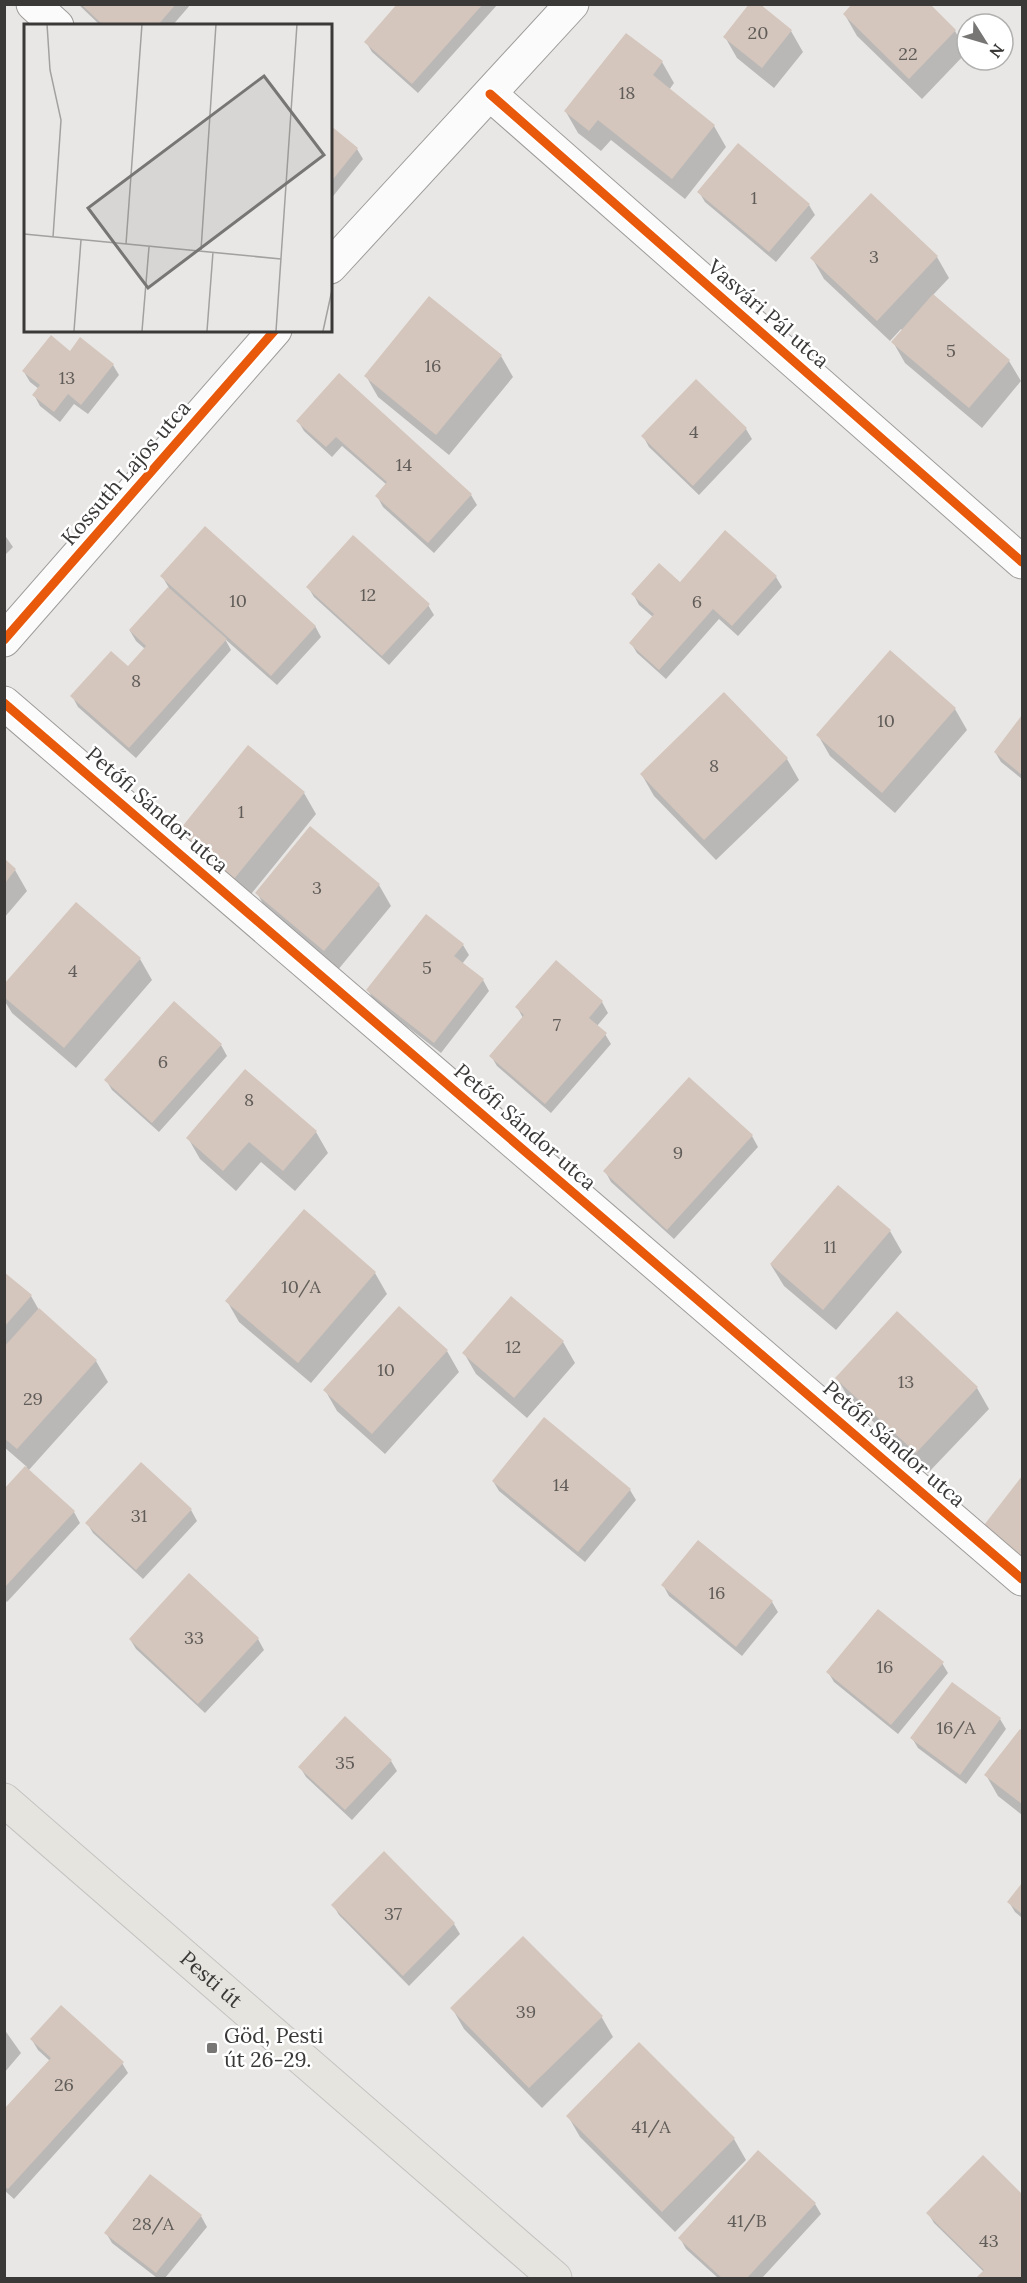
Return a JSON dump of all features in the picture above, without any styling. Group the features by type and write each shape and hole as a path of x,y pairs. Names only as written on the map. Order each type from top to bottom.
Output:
{"main road":[{"name":"Pesti út","path":"4,1800 555,2278"}],"street":[{"path":"33,4 55,24"},
{"path":"332,265 572,4"},
{"name":"Vasvári Pál utca","path":"490,94 1023,562"},
{"name":"Kossuth Lajos utca","path":"4,640 273,332"},
{"name":"Petőfi Sándor utca","path":"4,703 1023,1579"}],"building":[{"path":"81,4 176,4 159,24 102,24"},
{"path":"397,4 483,4 412,84 364,42"},
{"path":"749,4 760,4 792,30 762,68 723,37"},
{"path":"852,4 930,4 955,31 909,79 843,14"},
{"path":"626,33 663,61 653,75 715,125 672,179 598,120 589,131 564,111"},
{"path":"332,127 358,148 332,180"},
{"path":"738,143 810,204 769,252 697,192"},
{"path":"871,193 938,256 877,321 810,258"},
{"path":"933,294 1010,360 969,408 891,342"},
{"path":"429,296 502,355 436,435 364,376"},
{"path":"51,335 70,351 80,337 114,364 81,405 68,394 54,412 32,395 40,385 22,371"},
{"path":"339,373 472,494 428,543 375,496 387,482 336,437 326,447 296,421"},
{"path":"696,379 747,428 693,486 641,436"},
{"path":"205,526 316,626 271,676 160,576"},
{"path":"725,530 777,576 732,626 713,609 659,670 629,643 654,614 631,594 659,563 680,582"},
{"path":"353,535 430,604 382,656 306,587"},
{"path":"168,587 227,639 129,748 70,696 111,651 128,666 146,646 129,630"},
{"path":"890,650 956,708 882,793 816,735"},
{"path":"724,692 788,758 704,840 640,774"},
{"path":"1022,715 1022,775 994,752"},
{"path":"248,745 305,792 234,879 177,833"},
{"path":"310,826 380,884 324,951 255,893"},
{"path":"5,859 16,869 5,883"},
{"path":"76,902 141,958 64,1048 4,997 4,984"},
{"path":"426,914 464,944 454,956 484,979 434,1043 366,990"},
{"path":"556,960 603,1001 589,1018 607,1033 545,1104 489,1056 524,1015 515,1007"},
{"path":"174,1001 222,1044 152,1123 104,1080"},
{"path":"245,1069 317,1131 283,1171 249,1142 223,1171 186,1138"},
{"path":"689,1077 753,1135 667,1230 603,1171"},
{"path":"838,1185 891,1230 823,1310 770,1264"},
{"path":"304,1209 376,1272 298,1363 225,1301"},
{"path":"4,1272 32,1295 4,1327"},
{"path":"511,1296 564,1341 514,1398 462,1353"},
{"path":"399,1306 448,1350 372,1434 323,1390"},
{"path":"39,1308 97,1360 17,1449 4,1438 4,1347"},
{"path":"897,1311 978,1387 916,1453 835,1378"},
{"path":"544,1417 631,1489 578,1552 492,1481"},
{"path":"141,1462 192,1509 136,1570 85,1523"},
{"path":"25,1466 75,1511 4,1588 4,1489"},
{"path":"1022,1476 1022,1562 981,1529"},
{"path":"698,1540 773,1601 736,1647 661,1585"},
{"path":"189,1573 259,1638 198,1704 129,1639"},
{"path":"878,1609 944,1662 891,1725 826,1672"},
{"path":"952,1682 1001,1718 960,1775 910,1738"},
{"path":"345,1716 392,1760 345,1810 298,1767"},
{"path":"1020,1729 1022,1730 1022,1804 984,1775"},
{"path":"384,1851 455,1923 403,1976 331,1905"},
{"path":"1022,1883 1022,1914 1007,1902"},
{"path":"523,1936 603,2016 529,2088 450,2008"},
{"path":"61,2005 124,2062 8,2189 4,2186 4,2109 51,2058 30,2039"},
{"path":"639,2042 735,2138 662,2212 566,2116"},
{"path":"758,2150 816,2203 747,2278 722,2278 678,2238"},
{"path":"983,2155 1022,2194 1022,2278 976,2278 984,2270 926,2213"},
{"path":"150,2174 202,2215 156,2273 104,2233"}],"cycle path":[{"path":"490,94 1022,562"},
{"path":"4,640 273,332"},
{"path":"4,703 1022,1579"}],"place":[{"name":"Göd, Pesti út 26-29.","path":"212,2048"}]}
